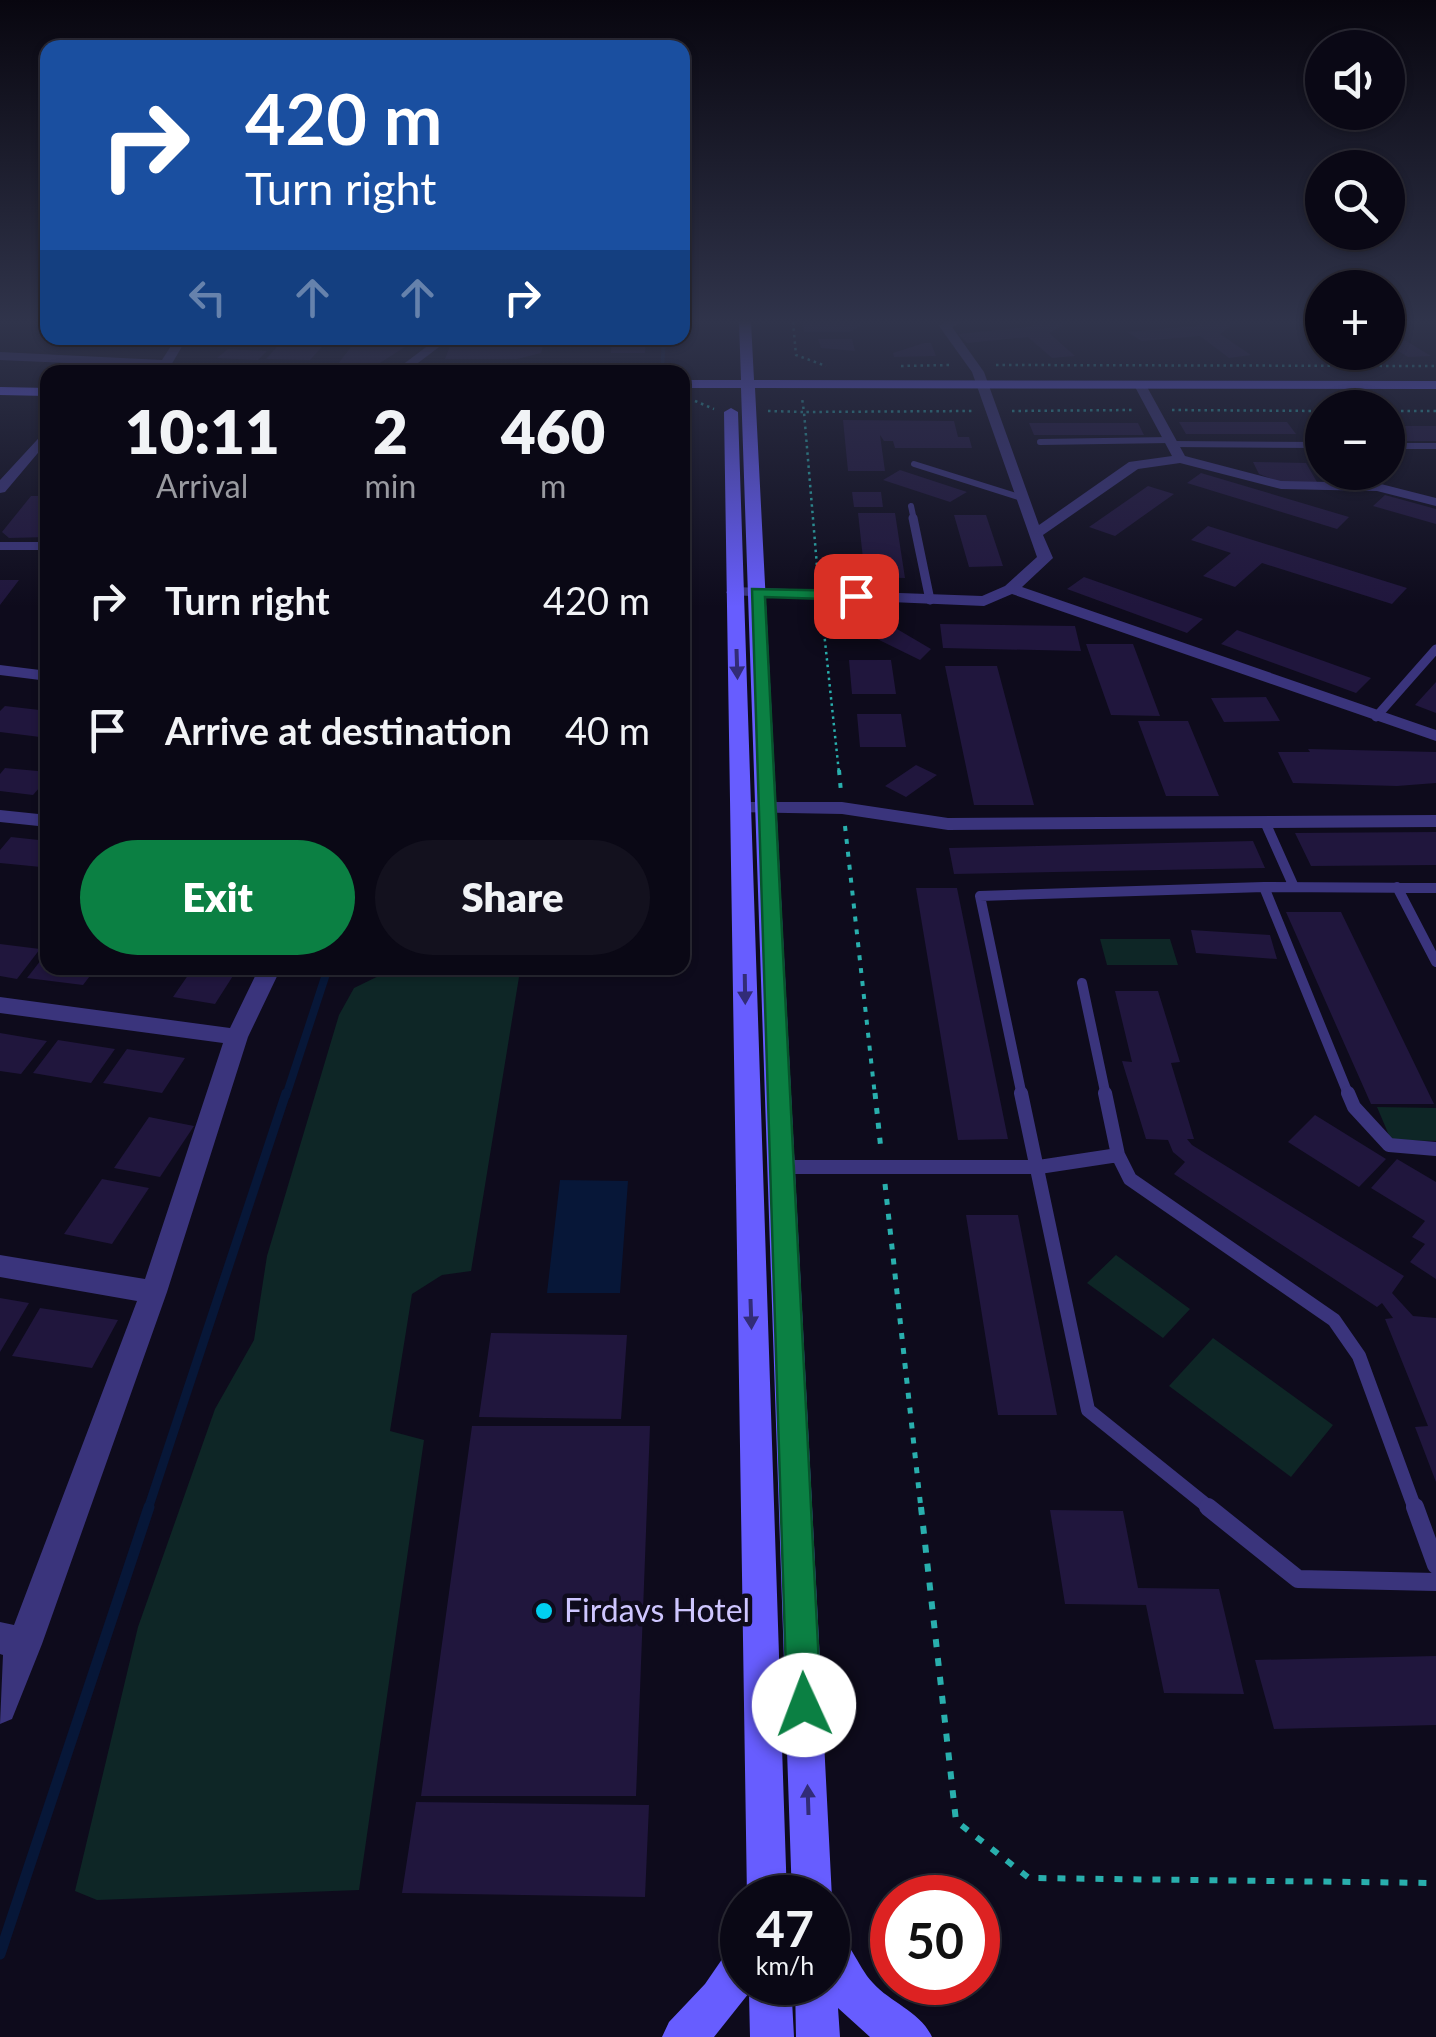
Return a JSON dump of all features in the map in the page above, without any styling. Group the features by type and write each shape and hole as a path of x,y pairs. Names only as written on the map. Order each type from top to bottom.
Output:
{"main road":[{"path":"739,417 753,808 748,1167 765,1875"},
{"path":"753,808 782,1167 811,1875"},
{"path":"850,1991 885,2024 910,2037"},
{"path":"684,2037 720,1999"},
{"path":"771,2005 772,2037"},
{"path":"817,2005 818,2037"}],"street":[{"path":"746,592 984,601 1012,589 1045,558 994,417"},
{"path":"1156,417 1180,459"},
{"path":"0,489 40,447"},
{"path":"1035,534 1134,465 1180,459 1280,485 1377,487 1436,502"},
{"path":"0,546 40,546"},
{"path":"1012,589 1436,736"},
{"path":"0,670 40,675"},
{"path":"753,808 842,808 948,824 1436,820"},
{"path":"0,816 40,821"},
{"path":"0,1707 13,1641 154,1292 238,1037 267,975"},
{"path":"0,1004 238,1037"},
{"path":"0,1266 154,1292"}],"lane":[{"path":"1040,442 1305,446"},
{"path":"1405,446 1436,446"},
{"path":"914,464 1022,498"},
{"path":"912,506 930,600"},
{"path":"1376,717 1436,648"},
{"path":"1265,822 1294,887"},
{"path":"1264,887 1354,1107 1389,1145 1436,1149"},
{"path":"1436,888 1264,887 980,896 1088,1410 1298,1578 1436,1582"},
{"path":"1396,887 1436,962"},
{"path":"1082,982 1118,1155 1130,1179 1334,1320 1359,1356 1436,1565"},
{"path":"748,1167 1039,1167 1118,1155"}],"path":[{"path":"804,417 842,808 956,1821 1028,1878 1436,1883"}],"green space":[{"path":"1100,939 1170,939 1178,965 1107,965"},
{"path":"381,975 519,977 471,1271 442,1275 412,1294 390,1431 424,1440 359,1890 97,1900 75,1891 138,1627 215,1409 254,1340 267,1256 339,1015 354,988"},
{"path":"1377,1107 1436,1108 1436,1141 1391,1140"},
{"path":"1116,1255 1190,1309 1163,1338 1087,1283"},
{"path":"1213,1338 1333,1425 1291,1477 1169,1386"}],"water":[{"path":"560,1180 628,1181 620,1293 547,1293"}],"building":[{"path":"843,420 954,421 958,437 969,437 972,448 895,448 893,441 884,441 880,435 885,471 848,471"},
{"path":"1179,422 1287,422 1296,434 1186,434"},
{"path":"1029,423 1138,423 1144,435 1034,435"},
{"path":"1405,426 1436,426 1436,441 1405,441"},
{"path":"1253,462 1305,463 1305,482 1280,482 1259,474"},
{"path":"900,470 967,492 950,502 883,480"},
{"path":"1201,473 1349,517 1337,529 1187,483"},
{"path":"1148,486 1174,494 1115,536 1089,527"},
{"path":"852,492 881,492 883,507 854,507"},
{"path":"1385,495 1436,509 1436,524 1373,506"},
{"path":"31,496 40,496 40,537 9,538 2,532"},
{"path":"858,513 895,513 905,578 865,577"},
{"path":"954,515 986,515 1003,566 969,567"},
{"path":"1208,526 1407,588 1392,604 1262,563 1235,587 1203,576 1231,553 1191,540"},
{"path":"1084,577 1203,619 1187,633 1067,589"},
{"path":"0,580 19,580 0,605"},
{"path":"866,608 893,608 897,629 931,649 920,660 871,636"},
{"path":"940,624 1075,626 1081,651 943,648"},
{"path":"1237,630 1371,678 1356,693 1221,644"},
{"path":"1086,644 1133,644 1160,716 1111,715"},
{"path":"849,660 891,660 896,694 852,694"},
{"path":"945,666 997,666 1034,805 974,805"},
{"path":"1436,682 1436,713 1415,705"},
{"path":"1266,697 1280,721 1224,722 1211,698"},
{"path":"5,706 40,710 40,737 0,732 0,711"},
{"path":"857,714 901,714 906,747 860,747"},
{"path":"1138,721 1188,721 1219,796 1166,796"},
{"path":"1308,749 1436,752 1436,783 1293,783 1278,752 1310,752"},
{"path":"916,765 937,775 906,797 885,786"},
{"path":"5,768 40,771 40,787 33,795 0,791 0,774"},
{"path":"1436,832 1436,865 1311,866 1295,833"},
{"path":"11,837 40,840 40,867 0,863 0,850"},
{"path":"1253,841 1265,868 954,874 949,848"},
{"path":"916,888 957,888 1008,1139 958,1140"},
{"path":"1286,912 1341,912 1434,1104 1371,1104"},
{"path":"1191,930 1270,935 1277,959 1196,953"},
{"path":"0,944 40,949 17,979 0,976"},
{"path":"40,961 40,975 91,975 83,985 27,978"},
{"path":"188,975 234,975 215,1004 173,997"},
{"path":"1115,991 1158,991 1180,1062 1171,1063 1194,1139 1187,1139 1192,1145 1404,1276 1392,1293 1413,1316 1436,1318 1436,1482 1415,1427 1428,1426 1385,1319 1393,1318 1382,1303 1377,1307 1174,1174 1185,1162 1173,1152 1168,1140 1146,1139 1122,1061 1132,1062"},
{"path":"0,1033 47,1041 21,1074 0,1071"},
{"path":"58,1040 115,1049 91,1083 33,1073"},
{"path":"127,1049 185,1058 162,1093 103,1083"},
{"path":"1315,1115 1386,1159 1359,1187 1288,1142"},
{"path":"149,1117 194,1126 160,1177 114,1168"},
{"path":"1397,1159 1436,1182 1436,1279 1410,1262 1425,1244 1412,1237 1425,1221 1371,1188"},
{"path":"102,1179 149,1188 112,1244 64,1234"},
{"path":"966,1215 1018,1215 1057,1415 998,1415"},
{"path":"0,1298 29,1303 0,1352"},
{"path":"40,1308 118,1320 92,1368 12,1356"},
{"path":"491,1333 627,1335 621,1419 479,1417"},
{"name":"Firdavs Hotel","path":"472,1426 650,1426 636,1796 421,1796"},
{"path":"1050,1510 1123,1511 1138,1588 1219,1589 1244,1694 1164,1693 1146,1605 1065,1604"},
{"path":"1436,1656 1436,1725 1274,1729 1255,1660"},
{"path":"416,1802 649,1805 645,1897 402,1893"}],"waterway":[{"path":"286,1096 326,975"},
{"path":"148,1509 286,1093"},
{"path":"0,1954 149,1507"}],"place":[{"name":"Firdavs Hotel","path":"544,1611"}],"route":[{"path":"804,1705 757,592 856,596"}]}
